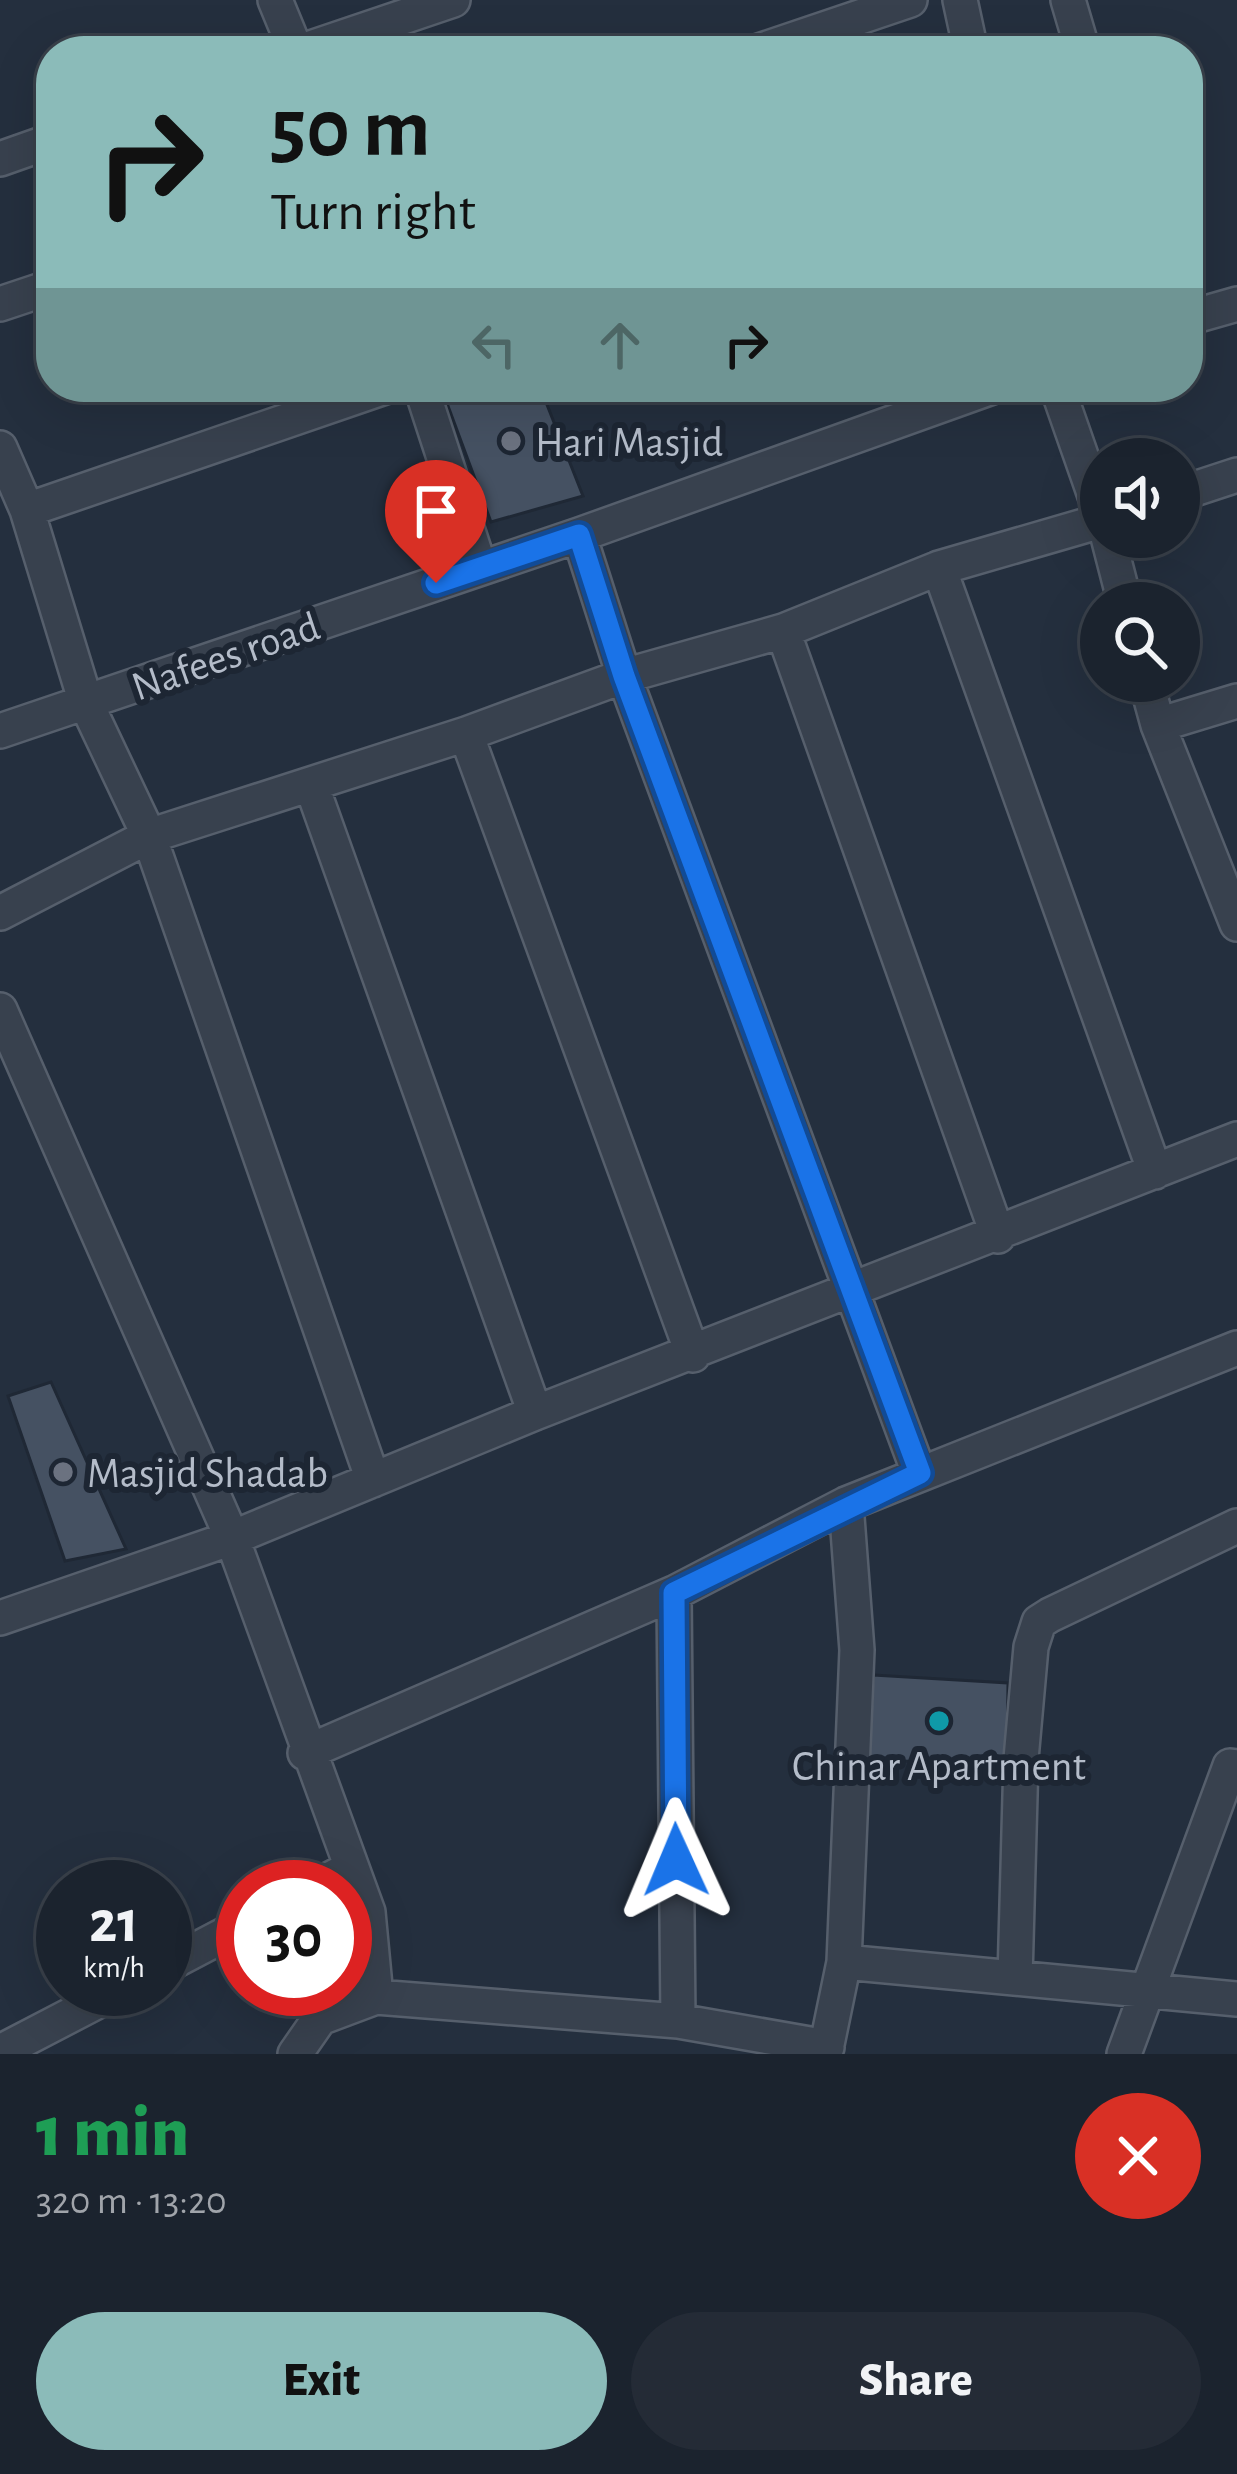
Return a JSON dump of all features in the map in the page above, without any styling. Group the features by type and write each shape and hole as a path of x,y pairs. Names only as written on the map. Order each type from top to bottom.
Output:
{"street":[{"path":"275,0 292,36"},
{"path":"344,36 453,0"},
{"path":"804,36 910,0"},
{"path":"959,0 967,36"},
{"path":"1069,0 1079,36"},
{"path":"0,160 36,147"},
{"path":"0,304 36,292"},
{"path":"1203,314 1237,304"},
{"path":"27,510 341,402"},
{"path":"426,402 480,568"},
{"name":"Nafees road","path":"0,731 579,535 950,402"},
{"path":"1062,402 1080,455"},
{"path":"1,451 27,510 86,703 149,836 373,1480"},
{"path":"1200,487 1237,475"},
{"path":"0,913 149,836 466,734 624,676 784,631 940,568 1080,524"},
{"path":"579,535 624,676 920,1473"},
{"path":"940,568 1155,1172"},
{"path":"784,631 998,1236"},
{"path":"1158,725 1237,701"},
{"path":"1152,702 1234,910"},
{"path":"466,734 693,1355"},
{"path":"310,784 535,1413"},
{"path":"0,1010 232,1538 305,1753 348,1860"},
{"path":"0,1618 232,1538 535,1413 1237,1139"},
{"path":"305,1753 674,1593 846,1504 1237,1348"},
{"path":"295,2054 309,2029 330,2011 376,1996 678,2021 826,2050 844,1962 857,1650 846,1504"},
{"path":"1016,1978 1021,1759 1033,1634 1050,1615 1237,1526"},
{"path":"674,1593 678,2021"},
{"path":"1124,2054 1144,1990 1234,1767"},
{"path":"372,1954 376,1996"},
{"path":"844,1962 1237,1999"},
{"path":"0,2052 69,2016"}],"building":[{"name":"Hari Masjid","path":"447,402 546,402 583,496 491,522"},
{"name":"Masjid Shadab","path":"51,1382 126,1549 65,1561 8,1396"},
{"name":"Chinar Apartment","path":"873,1675 1008,1683 1007,1767 869,1759"}],"place":[{"name":"Hari Masjid","path":"511,441"},
{"name":"Masjid Shadab","path":"63,1472"},
{"name":"Chinar Apartment","path":"939,1721"}],"route":[{"path":"436,583 579,535 624,676 920,1473 846,1504 674,1593 676,1860"}]}
